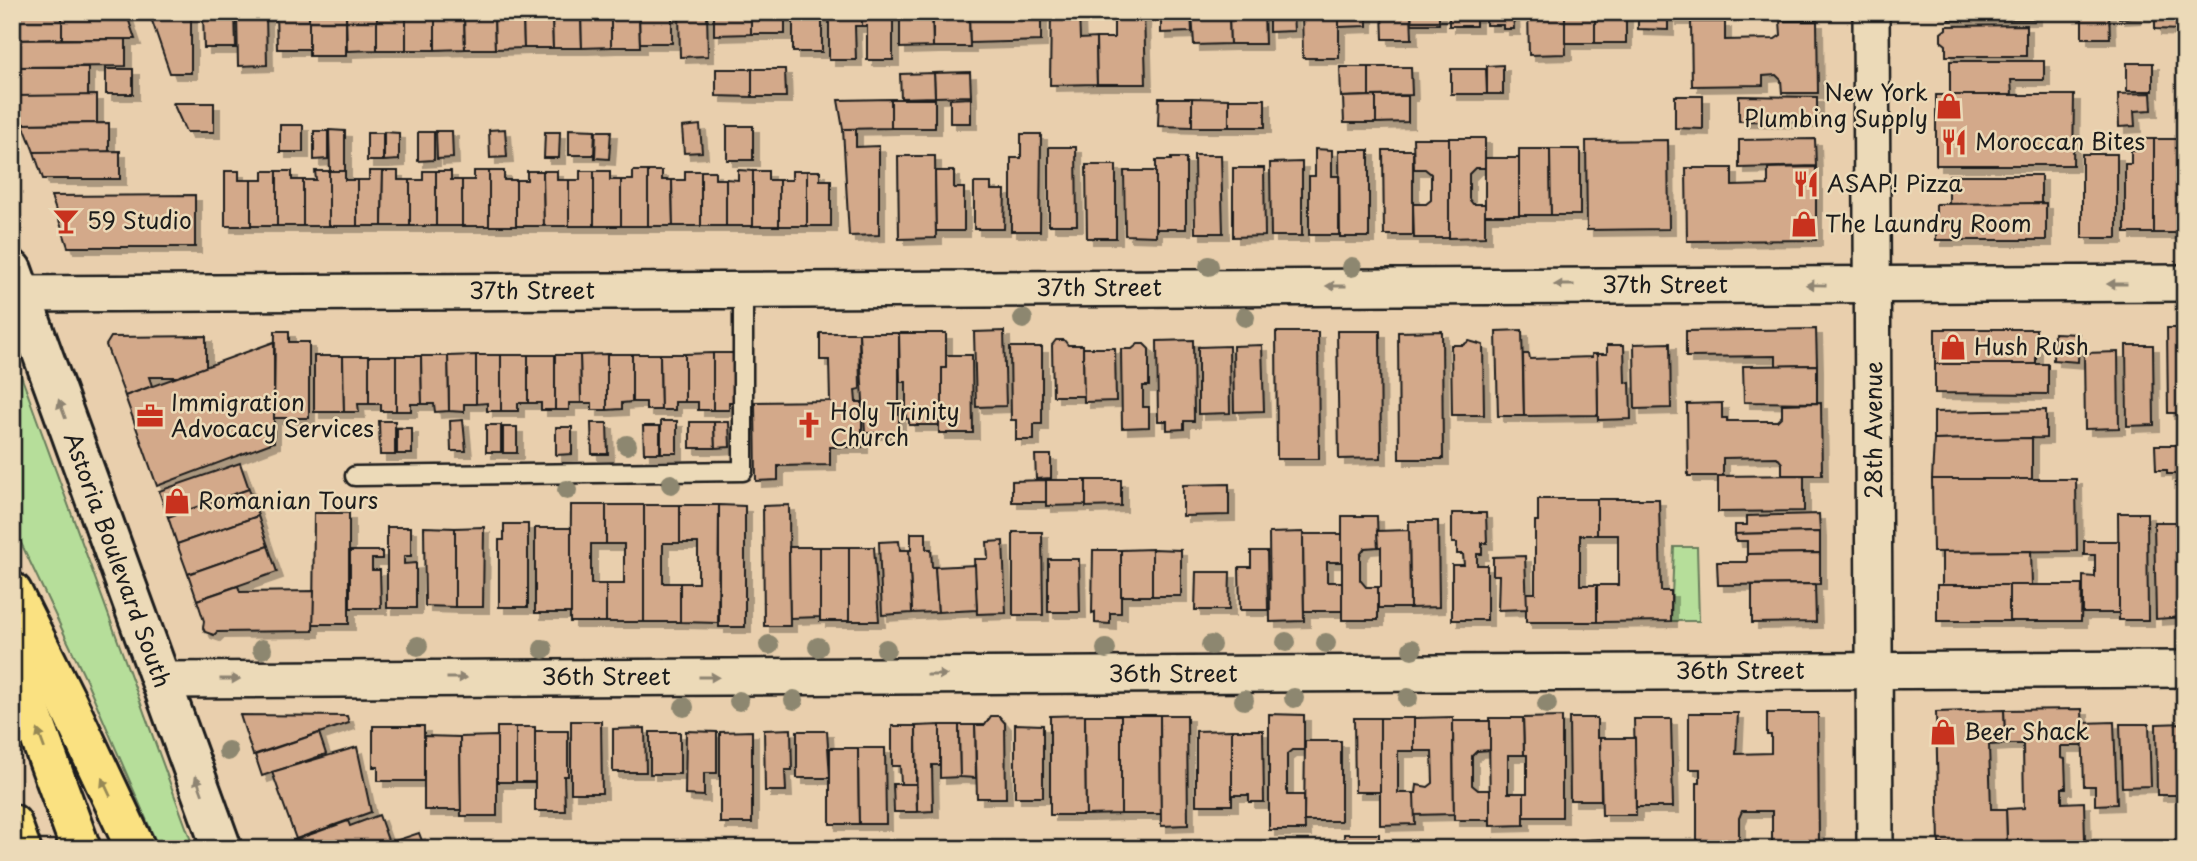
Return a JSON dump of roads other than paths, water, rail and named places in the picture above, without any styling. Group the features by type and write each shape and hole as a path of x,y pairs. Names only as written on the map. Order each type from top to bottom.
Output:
{"highway":[{"path":"12,592 135,849"},
{"path":"12,661 81,849"},
{"path":"12,824 21,849"}],"main road":[{"name":"Astoria Boulevard South","path":"15,286 222,849"}],"street":[{"name":"28th Avenue","path":"1871,12 1875,849"},
{"name":"37th Street","path":"15,286 743,290 2185,283"},
{"name":"36th Street","path":"161,680 2185,669"}],"lane":[{"path":"355,476 743,471 743,290"}],"place":[{"name":"New York Plumbing Supply","path":"1949,106"},
{"name":"Moroccan Bites","path":"1954,142"},
{"name":"ASAP! Pizza","path":"1806,184"},
{"name":"59 Studio","path":"66,221"},
{"name":"The Laundry Room","path":"1804,224"},
{"name":"Hush Rush","path":"1953,347"},
{"name":"Immigration Advocacy Services","path":"150,416"},
{"name":"Holy Trinity Church","path":"809,425"},
{"name":"Romanian Tours","path":"177,501"},
{"name":"Beer Shack","path":"1943,732"}]}
